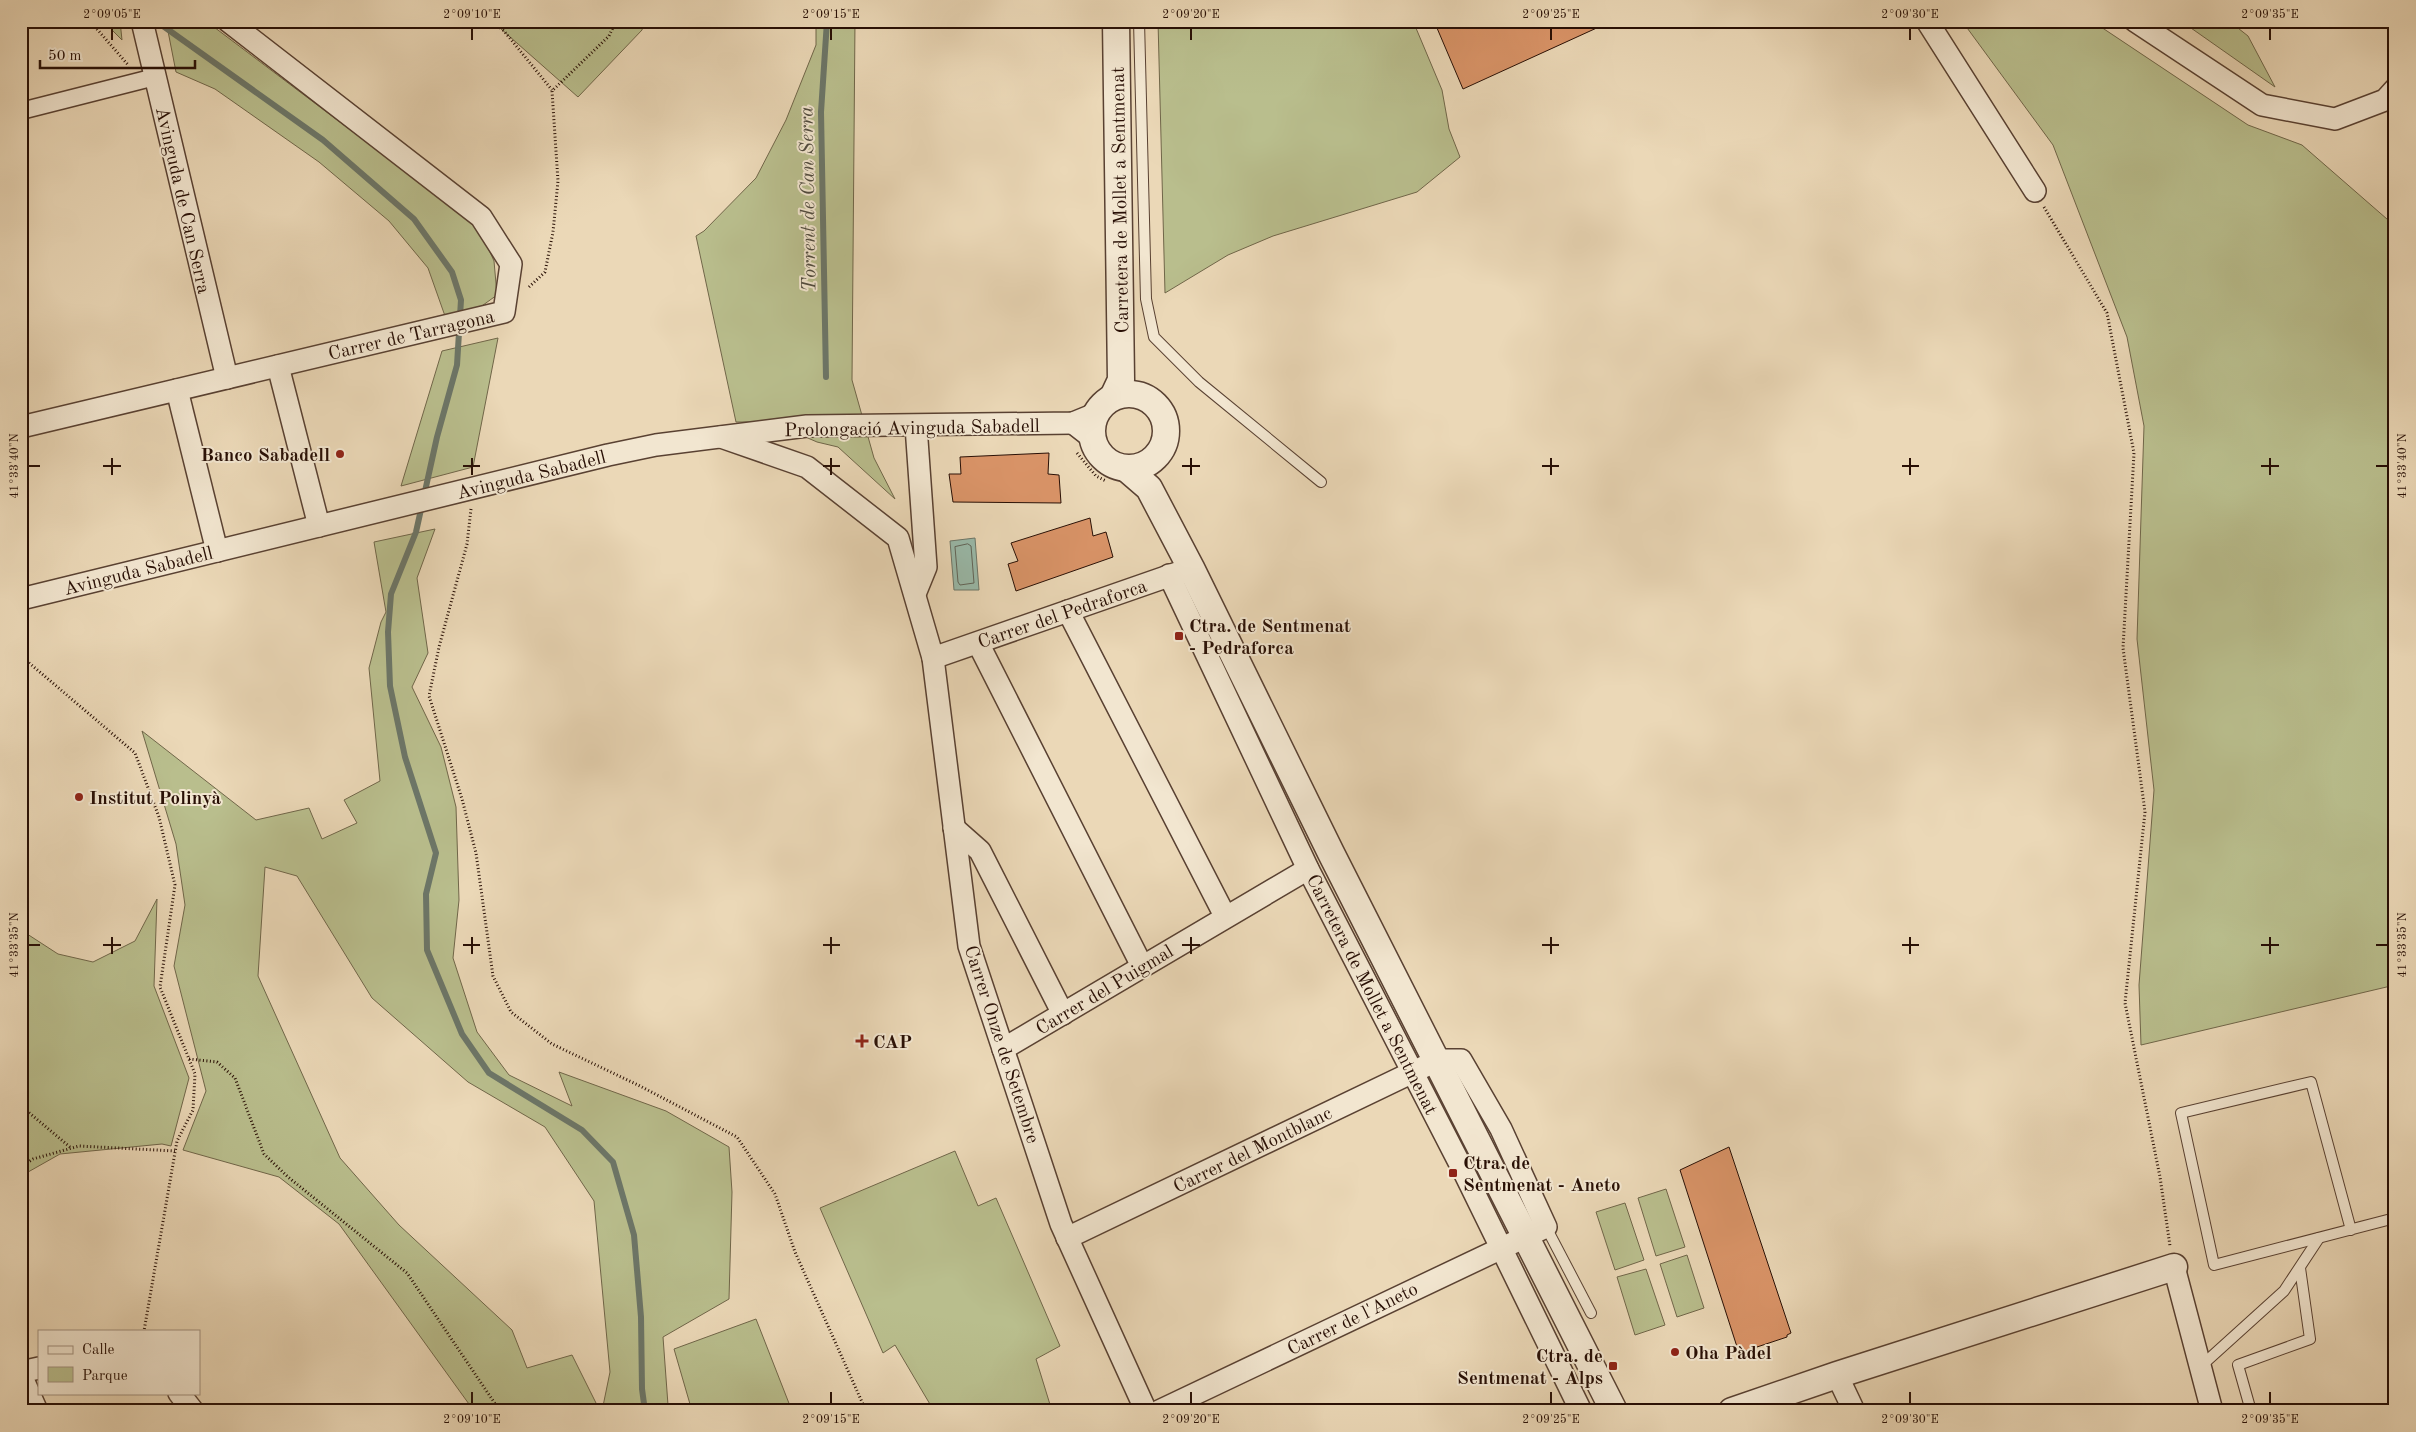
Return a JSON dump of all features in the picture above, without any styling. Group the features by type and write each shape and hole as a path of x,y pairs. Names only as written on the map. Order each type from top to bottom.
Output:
{"street":[{"name":"Avinguda de Can Serra","path":"142,21 227,378"},
{"name":"Carrer de Tarragona","path":"21,427 504,312 511,264 482,217 228,21"},
{"name":"Carretera de Mollet a Sentmenat","path":"1116,21 1105,407 1098,453 1110,464 1127,469 1149,488 1180,572 1308,869 1447,1138 1582,1411"},
{"path":"1927,21 2035,191"},
{"path":"2135,21 2262,105 2335,119 2385,100 2395,88"},
{"path":"21,111 155,77"},
{"path":"278,366 319,526"},
{"path":"177,390 217,551"},
{"path":"1105,407 1150,400 1162,413 1166,430 1163,447 1152,460 1140,467 1127,469"},
{"name":"Prolongació Avinguda Sabadell","path":"721,437 806,426 916,426 1105,407"},
{"path":"914,594 926,567 916,426"},
{"name":"Avinguda Sabadell","path":"21,599 608,455 656,445 721,437 806,467 898,538 933,658"},
{"path":"1149,488 1152,460"},
{"name":"Carretera de Mollet a Sentmenat","path":"1180,572 1331,853 1438,1060 1536,1231 1614,1411"},
{"name":"Carrer del Pedraforca","path":"933,658 1180,572"},
{"path":"1068,611 1225,916"},
{"path":"978,643 1142,966"},
{"name":"Carrer Onze de Setembre","path":"933,658 969,946 1067,1238 1146,1411"},
{"path":"954,828 980,850 1063,1014"},
{"name":"Carrer del Puigmal","path":"1003,1049 1225,916 1308,869"},
{"name":"Carrer del Montblanc","path":"1067,1238 1438,1060"},
{"name":"Carrer de l'Aneto","path":"1159,1411 1536,1231"},
{"path":"1732,1411 1837,1375 2174,1267 2212,1411"},
{"path":"37,1411 21,1373 38,1368"},
{"path":"1837,1375 1854,1411"},
{"path":"180,1394 193,1411"}],"lane":[{"path":"1139,21 1146,299 1154,337 1199,382 1321,482"},
{"path":"2351,1230 2311,1082 2181,1113 2214,1265 2351,1230 2395,1218"},
{"path":"1536,1231 1591,1313"},
{"path":"2200,1367 2284,1291 2319,1238"},
{"path":"2251,1411 2238,1365 2310,1339 2300,1268"}],"path":[{"path":"90,21 129,66"},
{"path":"492,21 504,31 552,91 558,181 554,232 545,272 504,312"},
{"path":"552,91 609,36 616,21"},
{"path":"2035,191 2107,313 2134,453 2123,648 2145,812 2125,1003 2160,1177 2174,1267"},
{"path":"472,504 467,544 439,647 429,696 462,799 476,853 493,976 510,1012 552,1044 638,1085 737,1137 775,1194 795,1252 866,1411"},
{"path":"21,656 135,753 159,817 175,885 160,987 195,1074 193,1110 177,1140 144,1330"},
{"path":"189,1058 217,1062 235,1078 264,1154 288,1177 407,1273 500,1411"},
{"path":"21,1106 71,1148"},
{"path":"21,1167 34,1159 79,1146 175,1151"}],"green space":[{"path":"103,21 120,21 122,40"},
{"path":"166,21 206,21 479,227 494,261 497,295 479,308 445,316 428,268 389,221 319,162 215,89 176,72"},
{"path":"492,21 644,21 642,30 578,97"},
{"path":"816,21 855,21 852,380 874,458 895,499 838,447 817,442 771,422 736,422 696,236 704,231 756,178 786,120 816,45"},
{"path":"1158,21 1413,21 1442,90 1449,129 1460,157 1417,192 1273,236 1228,255 1165,293"},
{"path":"1962,21 2092,21 2248,125 2302,145 2395,226 2395,985 2141,1045 2139,985 2154,790 2137,639 2144,426 2127,337 2053,145"},
{"path":"2181,21 2229,21 2248,36 2275,87"},
{"path":"498,338 473,467 401,486 442,351"},
{"path":"435,529 417,578 428,653 412,687 441,747 456,807 459,900 453,958 477,1032 509,1075 572,1106 559,1072 666,1111 729,1147 732,1192 729,1299 663,1337 668,1405 671,1411 602,1411 610,1372 594,1201 545,1127 468,1082 372,998 297,876 265,867 258,976 340,1158 399,1225 512,1330 527,1368 572,1355 600,1411 474,1411 339,1224 279,1177 183,1150 206,1091 174,966 185,905 176,844 142,731 256,820 309,808 322,839 357,823 344,800 380,781 369,668 381,622 386,612 374,542"},
{"path":"157,899 154,986 189,1078 171,1146 162,1144 60,1154 21,1176 21,930 58,954 93,962 135,941"},
{"path":"955,1151 978,1206 996,1198 1060,1346 1036,1359 1052,1411 934,1411 895,1345 883,1353 820,1208"},
{"path":"1666,1189 1685,1247 1656,1256 1638,1198"},
{"path":"1625,1203 1644,1260 1615,1270 1596,1212"},
{"path":"1687,1255 1704,1308 1677,1317 1660,1264"},
{"path":"1646,1269 1665,1325 1635,1335 1617,1277"},
{"path":"756,1319 792,1411 692,1411 674,1349"}],"water":[{"path":"975,538 979,590 954,590 950,541"}],"building":[{"path":"1434,21 1612,21 1463,89"},
{"path":"1049,453 1048,474 1059,475 1061,503 953,502 949,474 961,474 960,457"},
{"path":"1090,518 1093,536 1106,532 1113,557 1016,591 1008,564 1018,561 1011,543"},
{"path":"1729,1147 1791,1333 1787,1337 1739,1353 1680,1170"}],"waterway":[{"path":"156,21 323,140 414,219 452,272 461,300 457,365 437,437 416,532 391,594 388,632 390,686 405,757 436,853 426,894 427,950 462,1034 489,1073 582,1130 613,1162 634,1235 641,1317 642,1389 645,1411"},
{"name":"Torrent de Can Serra","path":"826,377 821,112 827,21"}],"place":[{"name":"Banco Sabadell","path":"340,454"},
{"name":"Ctra. de Sentmenat - Pedraforca","path":"1179,636"},
{"name":"Institut Polinyà","path":"79,797"},
{"name":"CAP","path":"862,1041"},
{"name":"Ctra. de Sentmenat - Aneto","path":"1453,1173"},
{"name":"Oha Pàdel","path":"1675,1352"},
{"name":"Ctra. de Sentmenat - Alps","path":"1613,1366"}]}
